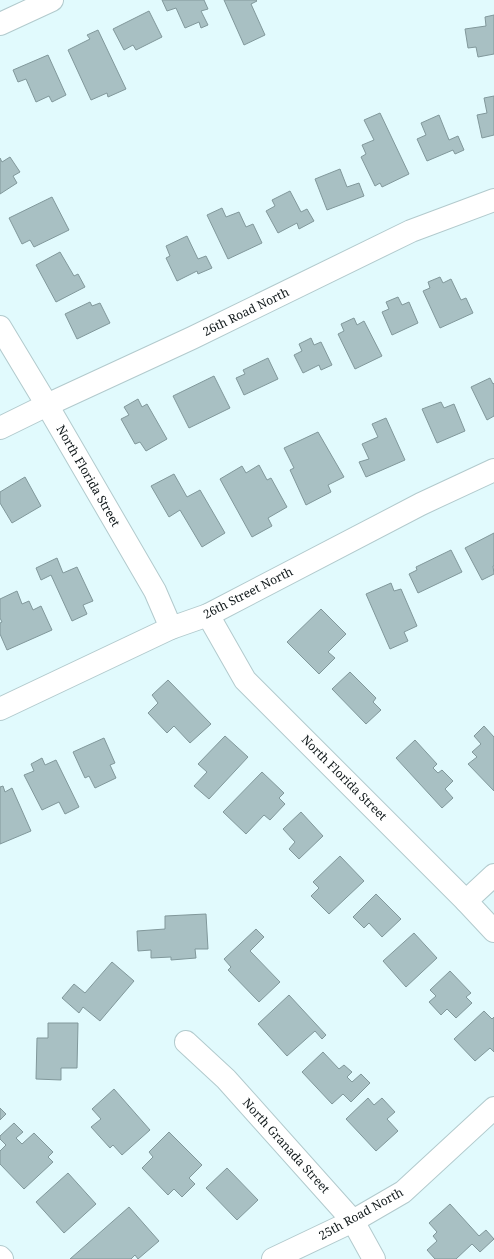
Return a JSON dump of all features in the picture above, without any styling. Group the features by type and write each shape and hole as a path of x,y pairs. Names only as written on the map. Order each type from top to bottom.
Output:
{"street":[{"path":"0,24 52,0"},
{"name":"26th Road North","path":"0,428 192,338 411,231 494,200"},
{"name":"North Florida Street","path":"0,327 155,591 171,628"},
{"name":"26th Street North","path":"0,709 171,628 208,615 421,504 494,470"},
{"name":"North Florida Street","path":"208,615 245,680 466,900 494,931"},
{"path":"466,900 494,875"},
{"name":"North Granada Street","path":"186,1042 226,1079 353,1221 374,1259"},
{"name":"25th Road North","path":"273,1259 353,1221 403,1192 494,1108"}],"building":[{"path":"162,0 204,0 208,9 201,11 208,25 201,28 199,22 185,28 176,8 167,11"},
{"path":"224,0 256,0 257,1 251,4 265,35 244,45"},
{"path":"149,11 162,37 136,50 133,45 124,50 113,29"},
{"path":"494,15 494,54 478,57 476,47 468,48 465,29 486,26 485,17"},
{"path":"98,30 126,89 108,97 107,93 91,100 68,50 90,39 87,35"},
{"path":"48,55 66,95 52,102 49,96 36,102 26,79 18,82 13,70"},
{"path":"494,96 494,135 482,138 477,115 487,113 484,98"},
{"path":"380,113 409,174 382,187 380,183 375,186 361,157 366,154 362,145 374,140 364,120"},
{"path":"439,115 449,140 458,136 464,150 455,154 453,150 427,161 417,139 426,135 421,123"},
{"path":"10,157 20,172 13,176 17,183 0,194 0,158 2,162"},
{"path":"340,169 347,187 359,183 364,196 327,210 315,179"},
{"path":"290,191 301,212 307,209 314,221 299,229 297,223 278,233 266,211 275,206 272,200"},
{"path":"52,197 69,230 34,247 30,240 22,244 9,218"},
{"path":"222,208 226,217 239,212 246,227 253,224 262,243 228,259 207,215"},
{"path":"187,236 198,259 206,256 212,268 198,274 197,271 177,281 166,258 170,256 166,246"},
{"path":"60,252 74,276 78,274 85,287 56,302 36,265"},
{"path":"440,277 443,283 451,279 461,300 466,298 473,313 440,328 423,291 430,288 428,282"},
{"path":"398,297 402,305 409,302 418,323 392,335 382,312 389,309 386,302"},
{"path":"90,302 92,306 100,303 110,323 77,339 65,314"},
{"path":"354,318 357,325 364,321 382,356 355,369 338,334 344,331 341,324"},
{"path":"311,338 314,345 321,342 332,365 321,370 319,365 303,373 294,355 302,351 299,344"},
{"path":"268,358 278,379 244,395 236,378 245,374 243,370"},
{"path":"214,376 230,408 189,428 173,396"},
{"path":"490,378 493,384 494,383 494,416 487,420 471,387"},
{"path":"138,399 142,407 147,404 167,439 146,451 140,442 135,444 121,419 129,415 124,407"},
{"path":"441,402 444,408 454,404 465,431 437,443 422,409"},
{"path":"386,418 405,460 366,477 359,462 369,459 362,444 378,437 372,424"},
{"path":"318,432 344,477 328,485 331,492 306,505 290,470 294,468 284,448"},
{"path":"259,465 267,480 271,478 287,507 268,518 272,526 252,537 220,479 242,466 246,473"},
{"path":"174,474 187,497 200,490 225,533 202,547 180,510 169,517 151,486"},
{"path":"25,477 41,506 12,523 0,503 0,492"},
{"path":"494,533 494,574 482,580 465,548"},
{"path":"451,550 462,572 418,593 409,574 417,570 416,567"},
{"path":"57,558 63,573 77,567 93,601 83,605 87,614 72,621 51,575 41,580 36,568"},
{"path":"391,583 394,591 401,589 417,626 404,632 408,641 390,649 366,594"},
{"path":"17,591 22,604 29,601 33,610 41,606 52,630 7,650 0,634 0,623 2,622 0,618 0,599"},
{"path":"321,609 346,634 328,652 335,658 319,674 287,642"},
{"path":"350,672 376,698 373,702 381,710 366,724 332,689"},
{"path":"168,680 211,724 190,743 174,726 167,733 148,713 158,703 152,695"},
{"path":"484,726 494,737 494,791 468,764 477,757 472,752 481,744 474,736"},
{"path":"225,736 248,757 209,799 194,786 207,772 198,764"},
{"path":"104,738 115,763 110,765 116,778 95,788 89,776 85,778 73,752"},
{"path":"415,740 437,764 433,768 438,773 442,770 453,781 445,789 453,798 442,808 396,758"},
{"path":"42,758 45,765 56,760 79,807 65,814 59,802 42,810 24,775 34,771 31,764"},
{"path":"262,772 284,793 279,798 285,804 270,820 264,815 246,834 223,812"},
{"path":"3,786 5,792 12,788 31,831 0,844 0,787"},
{"path":"301,812 323,836 299,859 289,849 295,842 283,829"},
{"path":"340,856 364,881 329,914 311,896 319,888 313,882"},
{"path":"376,894 401,919 382,937 369,923 364,928 353,917"},
{"path":"206,914 208,949 195,949 196,958 171,960 171,957 151,958 151,950 138,951 137,931 165,929 165,916"},
{"path":"256,929 264,937 250,951 280,982 259,1002 228,970 231,967 224,959"},
{"path":"414,933 437,958 406,987 383,961"},
{"path":"112,962 134,981 100,1021 83,1007 79,1013 62,998 74,984 85,993"},
{"path":"450,971 471,993 466,997 472,1003 456,1018 447,1009 441,1015 429,1002 436,996 430,990"},
{"path":"289,995 326,1035 322,1039 315,1031 287,1056 258,1024"},
{"path":"484,1011 492,1019 494,1017 494,1052 490,1048 475,1061 454,1039"},
{"path":"48,1023 78,1023 77,1068 61,1068 61,1080 36,1079 37,1038 48,1038"},
{"path":"323,1052 339,1069 344,1065 352,1072 347,1077 352,1082 361,1074 370,1083 351,1102 343,1094 332,1104 302,1072"},
{"path":"114,1089 150,1130 122,1155 113,1145 110,1148 91,1127 101,1119 92,1109"},
{"path":"368,1098 374,1105 382,1098 395,1112 387,1119 398,1131 376,1151 346,1119"},
{"path":"0,1108 6,1114 0,1120"},
{"path":"14,1123 23,1132 16,1138 22,1144 34,1133 53,1152 48,1157 53,1162 24,1189 0,1164 0,1151 6,1145 0,1139 0,1136"},
{"path":"169,1132 202,1165 189,1178 195,1184 182,1197 174,1189 168,1195 142,1168 153,1157 149,1152"},
{"path":"227,1168 258,1200 237,1220 206,1188"},
{"path":"68,1173 96,1204 64,1233 36,1202"},
{"path":"450,1204 479,1236 486,1230 494,1239 480,1252 472,1244 456,1259 435,1259 427,1250 437,1241 433,1236 437,1232 429,1223"},
{"path":"129,1207 159,1241 138,1259 135,1255 131,1259 70,1259"}]}
